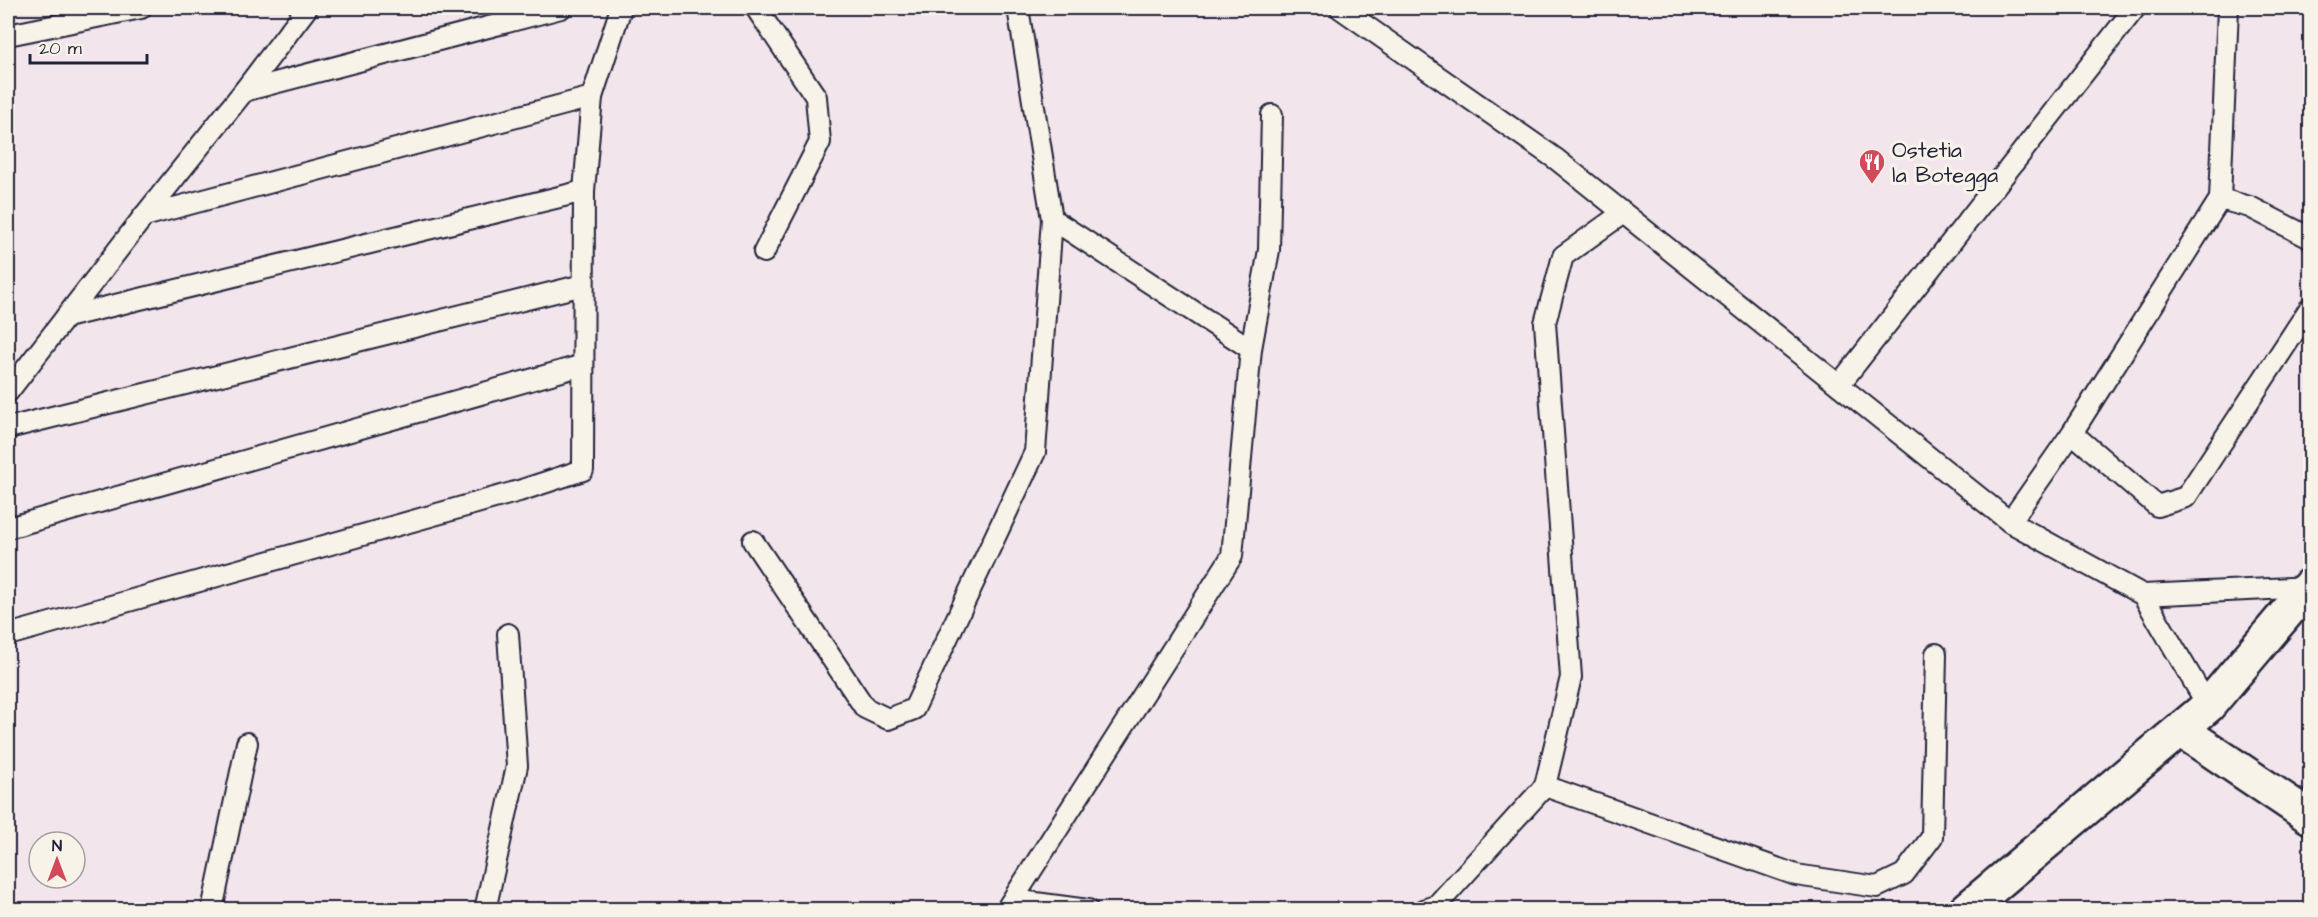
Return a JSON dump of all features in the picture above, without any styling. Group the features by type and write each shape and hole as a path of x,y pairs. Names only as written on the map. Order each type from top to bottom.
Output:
{"main road":[{"path":"1966,909 2208,706 2310,586"},
{"path":"2181,730 2310,817"}],"lane":[{"path":"8,35 141,8"},
{"path":"8,392 307,8"},
{"path":"244,91 561,8"},
{"path":"8,635 519,491 582,470 584,191 592,97 621,8"},
{"path":"756,8 816,97 820,142 764,252"},
{"path":"753,541 865,708 888,719 914,709 1035,452 1052,219 1018,8"},
{"path":"1340,8 1556,159 2010,522 2143,595 2208,706"},
{"path":"1839,385 2135,8"},
{"path":"2010,522 2072,433 2220,199 2228,8"},
{"path":"144,216 592,97"},
{"path":"1088,909 1009,905 1232,556 1251,349 1269,250 1272,115"},
{"path":"66,317 584,191"},
{"path":"2220,199 2250,207 2310,238"},
{"path":"1423,909 1436,906 1545,786 1571,677 1545,323 1563,256 1623,213"},
{"path":"1052,219 1251,349"},
{"path":"8,428 583,285"},
{"path":"2072,433 2157,506 2186,497 2310,308"},
{"path":"8,528 583,365"},
{"path":"2143,595 2310,586"},
{"path":"485,909 517,766 508,634"},
{"path":"1545,786 1796,875 1877,887 1904,874 1932,837 1936,654"},
{"path":"212,909 247,742"}],"place":[{"name":"Ostetia la Botegga","path":"1872,185"}]}
